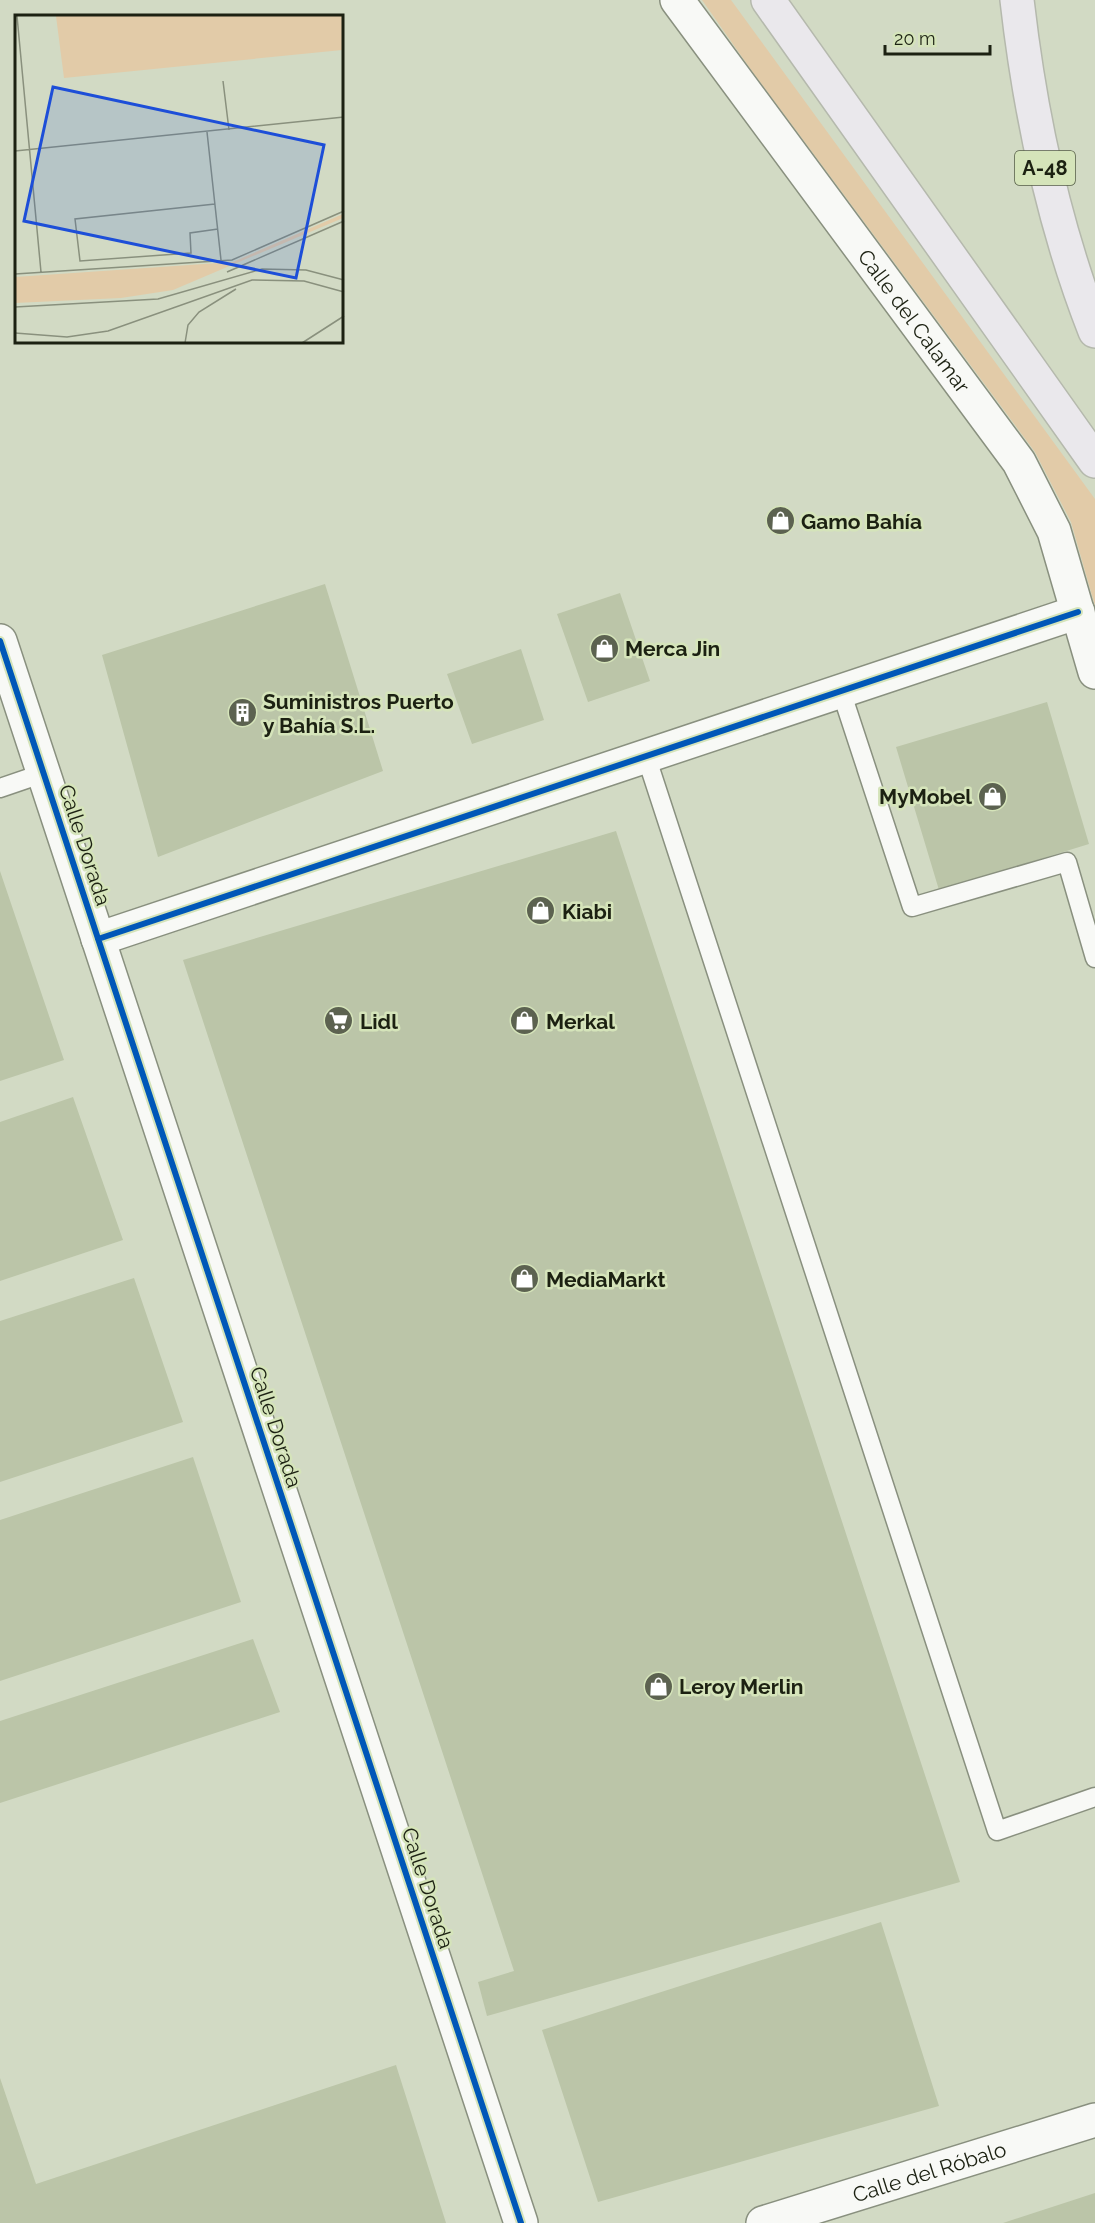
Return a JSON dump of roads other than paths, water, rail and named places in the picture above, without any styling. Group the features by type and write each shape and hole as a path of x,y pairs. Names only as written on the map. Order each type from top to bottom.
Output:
{"highway":[{"path":"768,0 1095,461"},
{"name":"A-48","path":"1017,0 1025,74 1052,202 1075,280 1095,332"}],"street":[{"name":"Calle del Calamar","path":"678,0 732,77 1019,462 1054,531 1095,672"},
{"path":"98,939 1078,612"},
{"name":"Calle Dorada","path":"0,641 521,2223"},
{"name":"Calle del Róbalo","path":"763,2223 1095,2120"}],"lane":[{"path":"841,692 912,907 1067,862 1093,946"},
{"path":"646,756 997,1831 1095,1797"},
{"path":"0,788 44,773"}],"place":[{"name":"Gamo Bahía","path":"780,521"},
{"name":"Merca Jin","path":"604,648"},
{"name":"Suministros Puerto y Bahía S.L.","path":"242,713"},
{"name":"MyMobel","path":"993,796"},
{"name":"Kiabi","path":"541,911"},
{"name":"Lidl","path":"339,1021"},
{"name":"Merkal","path":"525,1021"},
{"name":"MediaMarkt","path":"525,1279"},
{"name":"Leroy Merlin","path":"658,1686"}]}
